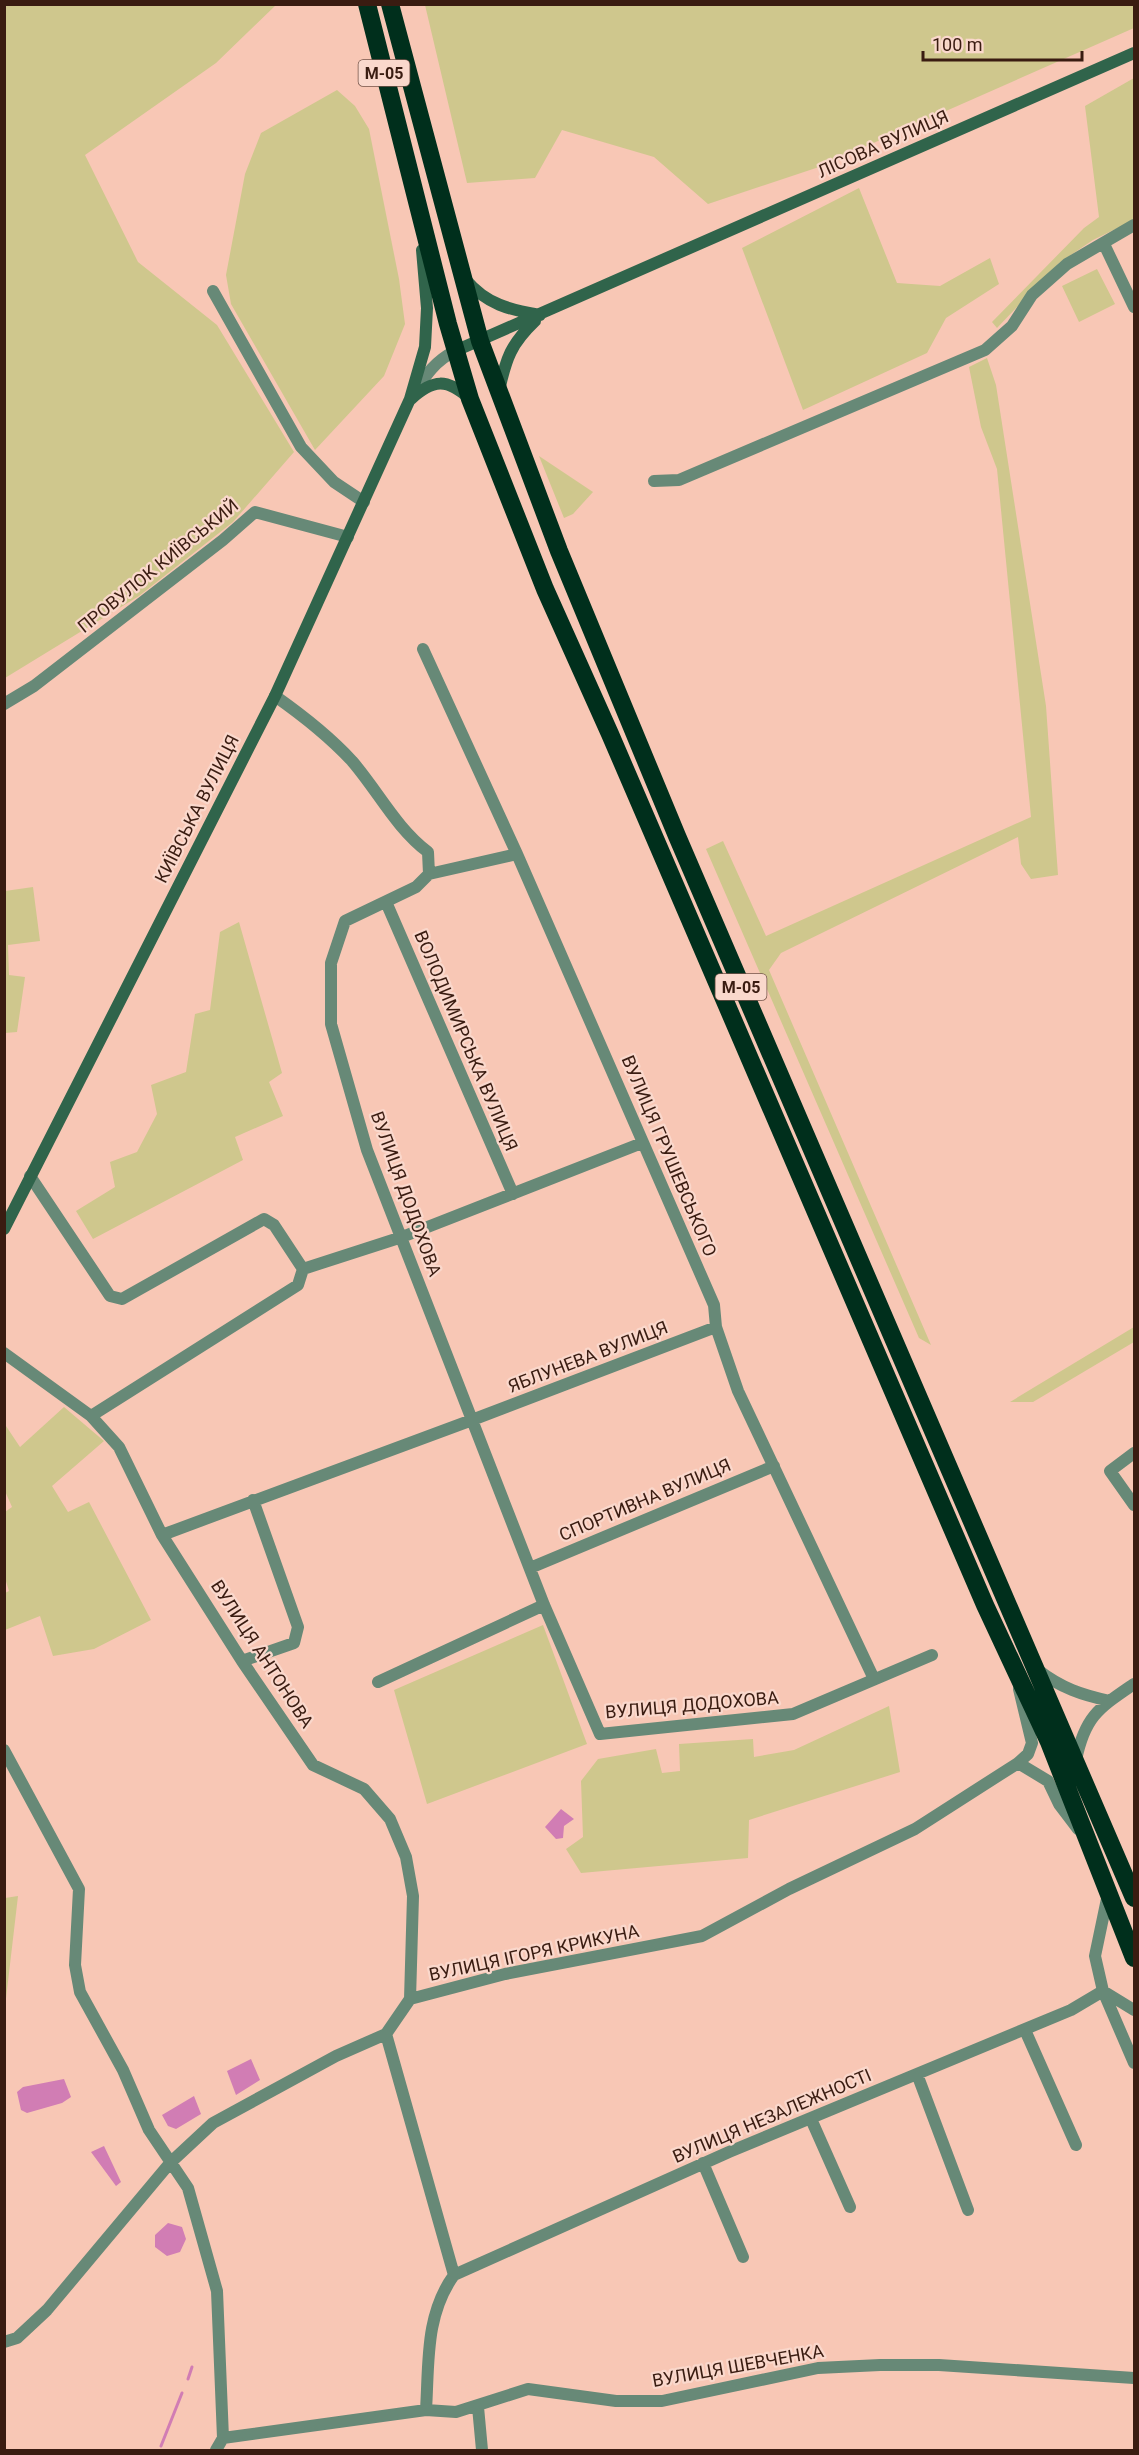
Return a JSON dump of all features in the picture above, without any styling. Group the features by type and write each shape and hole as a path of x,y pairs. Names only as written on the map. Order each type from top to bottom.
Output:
{"highway":[{"name":"М-05","path":"367,4 455,351 470,399 544,589 1048,1742 1134,1958"},
{"name":"М-05","path":"390,4 480,341 499,395 633,733 1134,1898"}],"street":[{"name":"ЛІСОВА ВУЛИЦЯ","path":"455,351 1134,53"},
{"name":"КИЇВСЬКА ВУЛИЦЯ","path":"4,1229 275,696 410,399 425,347 427,308 420,215"},
{"path":"654,481 679,480 985,350 1012,326 1032,295 1067,264 1134,225"},
{"path":"1104,244 1134,307"},
{"path":"463,277 483,297 496,305 511,311 541,315"},
{"path":"213,291 301,447 334,482 364,502"},
{"path":"499,395 505,361 512,346 541,315"},
{"path":"410,399 428,370 455,351"},
{"path":"410,399 425,386 436,382 455,388 470,399"},
{"name":"ПРОВУЛОК КИЇВСЬКИЙ","path":"4,704 34,686 223,540 255,512 348,537"},
{"name":"ВУЛИЦЯ ГРУШЕВСЬКОГО","path":"423,649 517,854 714,1305 716,1327 738,1391 874,1679"},
{"path":"275,696 309,719 352,761 410,839 428,852 429,874 517,854"},
{"name":"ВУЛИЦЯ ДОДОХОВА","path":"429,874 416,887 345,921 331,963 331,1024 367,1150 544,1605 600,1734 793,1714 932,1655"},
{"name":"ВОЛОДИМИРСЬКА ВУЛИЦЯ","path":"386,902 513,1194"},
{"path":"303,1269 402,1237 642,1143"},
{"path":"30,1176 110,1296 122,1299 264,1219 274,1225 303,1269"},
{"path":"91,1416 298,1285 303,1269"},
{"name":"ЯБЛУНЕВА ВУЛИЦЯ","path":"472,1420 716,1327"},
{"name":"ВУЛИЦЯ АНТОНОВА","path":"4,1353 91,1416 119,1447 162,1534 242,1661 313,1765 364,1789 390,1819 406,1857 413,1896 410,1999"},
{"path":"162,1534 472,1420"},
{"path":"1134,1453 1110,1471 1134,1505"},
{"name":"СПОРТИВНА ВУЛИЦЯ","path":"530,1568 774,1466"},
{"path":"242,1661 294,1643 298,1627 253,1500"},
{"path":"378,1682 544,1605"},
{"path":"1034,1667 1057,1685 1078,1694 1110,1701"},
{"path":"1015,1670 1032,1743 1028,1754 1018,1763 1048,1780 1059,1804 1089,1844"},
{"path":"1075,1762 1080,1739 1088,1720 1134,1684"},
{"path":"4,1750 79,1889 75,1965 80,1992 123,2070 149,2130 188,2188 217,2291 223,2438 216,2451"},
{"name":"ВУЛИЦЯ ІГОРЯ КРИКУНА","path":"386,2034 410,1999 504,1974 702,1936 789,1889 915,1829 1018,1763"},
{"path":"1108,1893 1095,1956 1103,1991 1134,2062"},
{"path":"1103,1991 1134,2010"},
{"name":"ВУЛИЦЯ НЕЗАЛЕЖНОСТІ","path":"454,2275 703,2163 1071,2010 1103,1991"},
{"path":"1025,2030 1076,2145"},
{"path":"4,2342 17,2338 47,2310 170,2163 213,2123 336,2056 386,2034 454,2275 444,2289 431,2322 426,2410"},
{"path":"917,2074 968,2210"},
{"path":"811,2119 850,2207"},
{"path":"703,2163 743,2257"},
{"name":"ВУЛИЦЯ ШЕВЧЕНКА","path":"223,2438 426,2410 456,2412 478,2407 528,2389 616,2401 662,2401 818,2368 939,2365 1134,2378"},
{"path":"478,2407 482,2451"}],"shaded area":[{"path":"5,4 276,5 216,63 85,155 138,262 217,325 294,452 233,522 139,596 5,678"},
{"path":"1134,4 1134,28 819,167 708,204 654,157 562,130 535,178 467,183 425,5"},
{"path":"1134,78 1134,220 1093,240 1059,263 997,328 992,322 1084,228 1099,217 1085,106"},
{"path":"337,90 355,106 369,129 399,279 405,324 384,376 315,450 231,304 226,275 245,174 261,133"},
{"path":"859,188 897,283 940,286 990,258 999,284 946,318 927,353 803,410 742,248"},
{"path":"1097,269 1115,304 1079,322 1062,286"},
{"path":"987,358 996,385 1046,706 1058,875 1031,879 1021,864 1018,837 781,953 769,970 931,1345 919,1338 706,849 723,841 766,936 1031,817 997,469 981,427 969,367"},
{"path":"539,456 593,492 573,514 564,518"},
{"path":"33,887 40,941 8,945 9,975 25,977 17,1032 5,1033 5,891"},
{"path":"239,922 282,1073 269,1082 283,1116 235,1137 243,1160 93,1239 76,1211 115,1187 110,1162 137,1152 157,1114 151,1085 186,1072 195,1014 210,1010 220,932"},
{"path":"1134,1327 1134,1342 1033,1402 1010,1402"},
{"path":"64,1407 104,1441 52,1486 68,1512 89,1502 151,1620 94,1649 53,1656 40,1616 5,1630 5,1593 9,1591 5,1578 5,1512 12,1507 5,1491 4,1423 20,1447"},
{"path":"543,1625 587,1744 427,1804 394,1690"},
{"path":"889,1706 900,1772 749,1820 748,1858 581,1873 566,1849 583,1837 581,1781 598,1759 656,1749 662,1773 680,1771 679,1744 753,1739 754,1757 794,1750"},
{"path":"561,1809 574,1819 564,1826 563,1838 556,1839 545,1827"},
{"path":"18,1896 5,2007 5,1898"},
{"path":"251,2059 260,2080 236,2095 227,2071"},
{"path":"64,2079 71,2097 62,2103 27,2113 21,2110 17,2092 23,2087"},
{"path":"194,2096 201,2114 176,2129 168,2126 162,2115"},
{"path":"104,2146 121,2182 116,2186 91,2152"},
{"path":"168,2223 182,2227 186,2239 180,2252 167,2256 155,2247 155,2235"}],"waterway":[{"path":"188,2379 192,2367"},
{"path":"161,2446 182,2393"}]}
